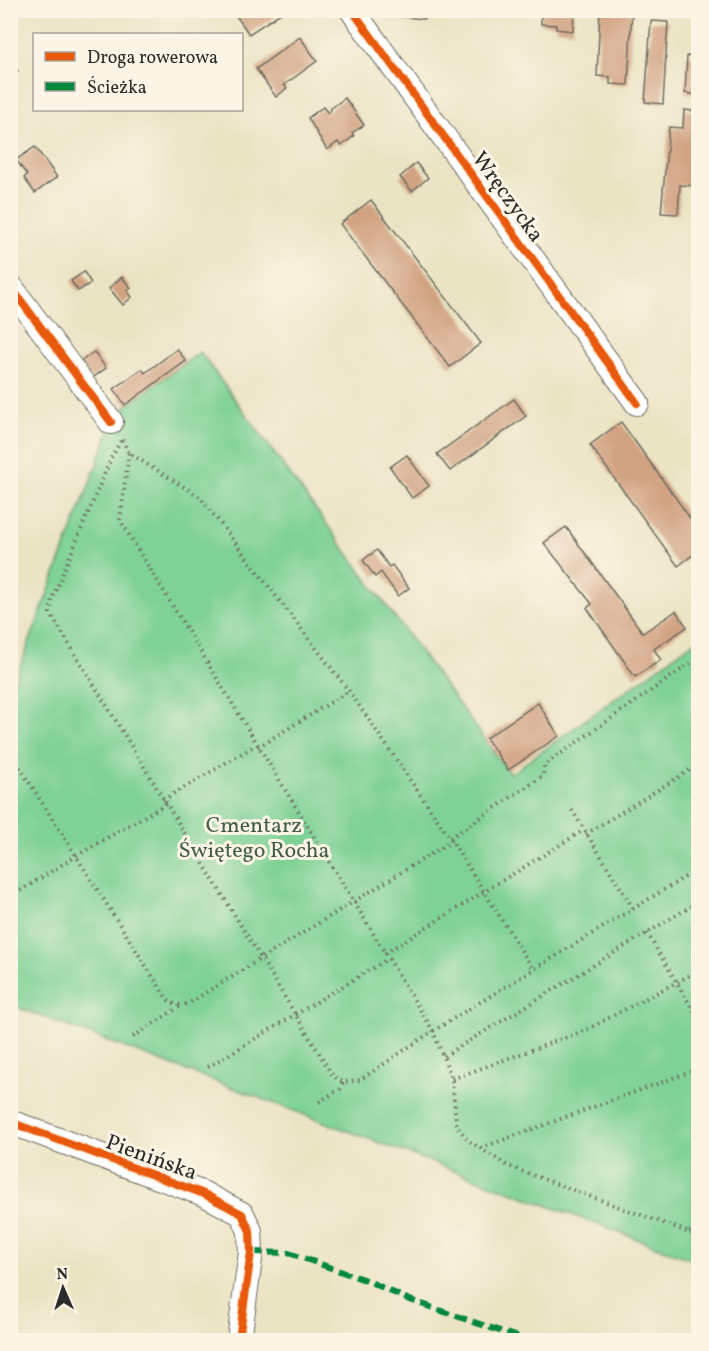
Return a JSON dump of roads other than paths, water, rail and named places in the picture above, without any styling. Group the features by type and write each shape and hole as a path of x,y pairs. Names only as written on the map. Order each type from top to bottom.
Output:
{"street":[{"name":"Wręczycka","path":"352,10 637,403"},
{"path":"16,303 116,431"},
{"name":"Pienińska","path":"10,1122 204,1194 242,1214 250,1231 251,1251 240,1341"}],"park label":[{"name":"Cmentarz Świętego Rocha","path":"254,836"}]}
